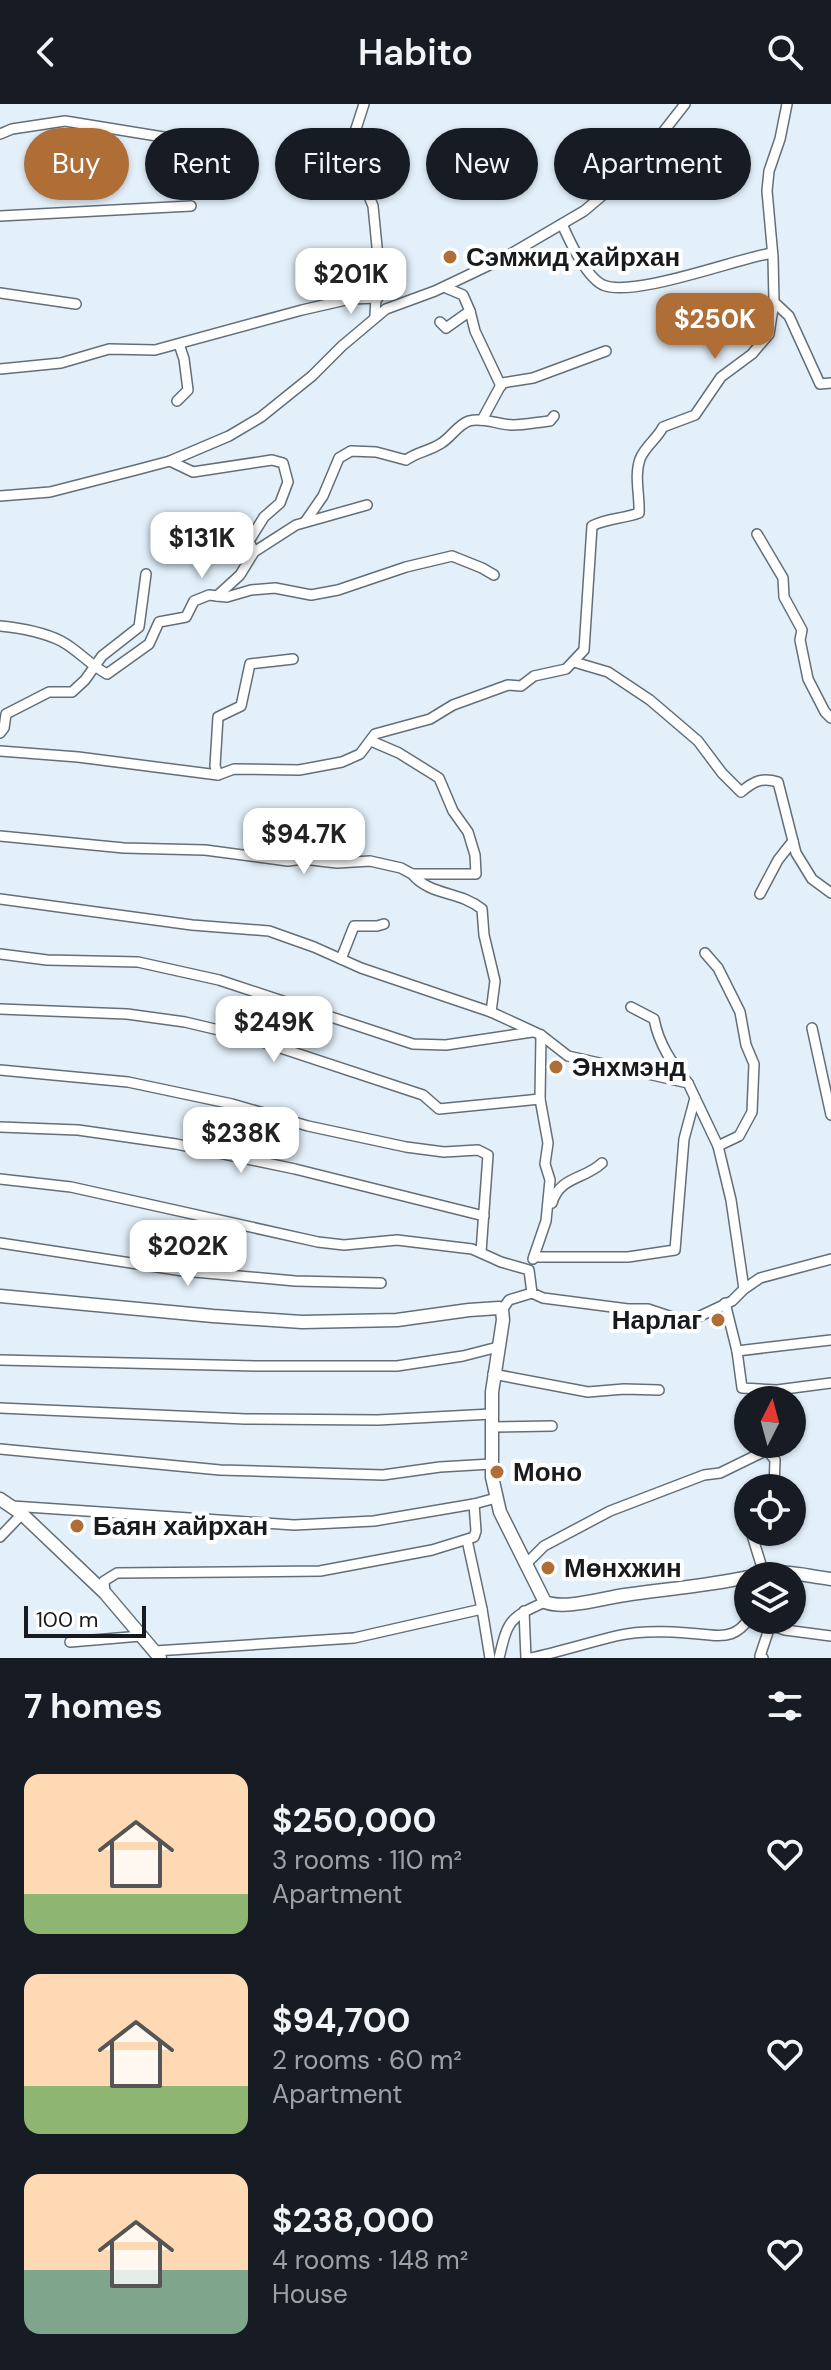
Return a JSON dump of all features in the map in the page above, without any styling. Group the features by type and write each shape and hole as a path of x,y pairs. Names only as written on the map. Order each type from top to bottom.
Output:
{"street":[{"path":"364,104 352,141 354,161 373,206 378,257 375,316"},
{"path":"0,496 50,492 170,461 229,436 261,417 312,376 386,309 444,287 502,259 584,211 635,168 685,104"},
{"path":"0,751 78,757 218,775 234,769 299,770 342,762 360,754 375,734 430,719 453,705 508,685 521,686 534,676 566,669 584,650 592,526 604,520 622,520 639,513 637,473 640,459 650,443 663,427 695,415 721,377 752,354 769,334 774,302 767,191 769,171 787,104"},
{"path":"0,134 12,129 65,121 145,134"},
{"path":"0,216 191,206"},
{"path":"562,224 589,272 602,285 622,288 695,274 751,256 772,253"},
{"path":"444,287 463,295 475,331 501,386"},
{"path":"0,293 76,304"},
{"path":"0,369 61,363 109,349 155,350 302,310 350,299 378,298"},
{"path":"774,302 789,316 820,384 831,383"},
{"path":"440,322 446,328 470,311"},
{"path":"177,401 188,390 179,344"},
{"path":"482,420 502,383 533,378 606,351"},
{"path":"305,522 323,496 339,458 351,451 376,452 406,460 414,453 442,444 469,421 527,424 550,421 554,416"},
{"path":"170,461 193,472 272,460 283,463 288,482 280,503 264,517 249,541 254,552"},
{"path":"217,596 240,575 254,552 296,525 367,505"},
{"path":"757,534 783,578 784,597 802,630 800,640 808,679 831,718"},
{"path":"0,626 20,628 61,641 107,674 149,644 159,622 186,617 194,601 209,595 227,597 251,590 275,588 311,595 452,556 494,575"},
{"path":"0,733 6,714 49,692 72,692 102,656 139,627 146,574"},
{"path":"218,775 215,766 218,717 241,706 250,664 293,659"},
{"path":"574,662 608,672 650,700 698,741 741,792 752,782 764,778 778,782 796,853 812,879 831,893"},
{"path":"371,741 399,753 439,778 453,811 468,832 475,855 476,874 412,874"},
{"path":"0,836 124,848 205,850 288,861 370,861 401,868 427,888 465,898 482,909 484,935 495,981 491,1012"},
{"path":"760,894 778,860 793,841"},
{"path":"0,899 192,925 269,931 361,968 491,1012 537,1034 568,1056 688,1083"},
{"path":"341,959 354,926 384,924"},
{"path":"705,953 718,968 740,1012 746,1045 754,1064 752,1112 739,1136 718,1146"},
{"path":"0,954 47,960 138,962 206,977 413,1044 446,1045 537,1034"},
{"path":"631,1007 654,1019 669,1060 688,1083 718,1146 731,1200 744,1289"},
{"path":"0,1009 127,1014 185,1022 244,1036 423,1095 439,1109 540,1099"},
{"path":"812,1028 828,1080 831,1115"},
{"path":"537,1034 540,1099 548,1143 545,1164 550,1180 546,1221"},
{"path":"0,1070 128,1082 406,1147 444,1152 478,1150 488,1155 481,1252"},
{"path":"534,1257 628,1257 675,1250 684,1139 695,1098"},
{"path":"0,1127 78,1130 176,1144 295,1169 484,1216"},
{"path":"532,1293 529,1270 558,1188 593,1171 602,1163"},
{"path":"0,1179 71,1187 318,1242 344,1245 397,1240 472,1249 529,1270"},
{"path":"0,1243 183,1271 295,1281 381,1283"},
{"path":"545,1602 506,1527 496,1498 491,1464 493,1374 502,1310 509,1300 532,1293 570,1303 648,1309 687,1319 732,1301 760,1278 831,1259"},
{"path":"0,1296 302,1322 397,1320 481,1308 502,1310"},
{"path":"725,1303 742,1386"},
{"path":"737,1351 831,1340"},
{"path":"0,1360 397,1366 498,1347"},
{"path":"493,1374 588,1392 659,1390"},
{"path":"806,1386 831,1383"},
{"path":"0,1408 245,1419 491,1421 552,1426"},
{"path":"0,1449 220,1470 383,1475 491,1464"},
{"path":"525,1565 544,1546 610,1511 704,1475 720,1473 748,1458"},
{"path":"11,1506 294,1525 374,1521 496,1498"},
{"path":"105,1593 104,1581 117,1573 320,1571 432,1550 474,1537 474,1504"},
{"path":"0,1537 11,1506"},
{"path":"11,1506 105,1593 157,1655 354,1638 482,1609"},
{"path":"467,1540 490,1658"},
{"path":"806,1574 831,1579"},
{"path":"499,1658 513,1618 545,1602 571,1603 734,1580"},
{"path":"524,1611 528,1658 627,1634 722,1637 734,1632"},
{"path":"806,1633 831,1636"},
{"path":"763,1658 760,1651 766,1634"},
{"path":"70,1642 141,1636"}],"place":[{"name":"Сэмжид хайрхан","path":"450,257"},
{"name":"Энхмэнд","path":"556,1067"},
{"name":"Нарлаг","path":"718,1320"},
{"name":"Моно","path":"497,1472"},
{"name":"Баян хайрхан","path":"77,1526"},
{"name":"Мөнхжин","path":"548,1568"}]}
